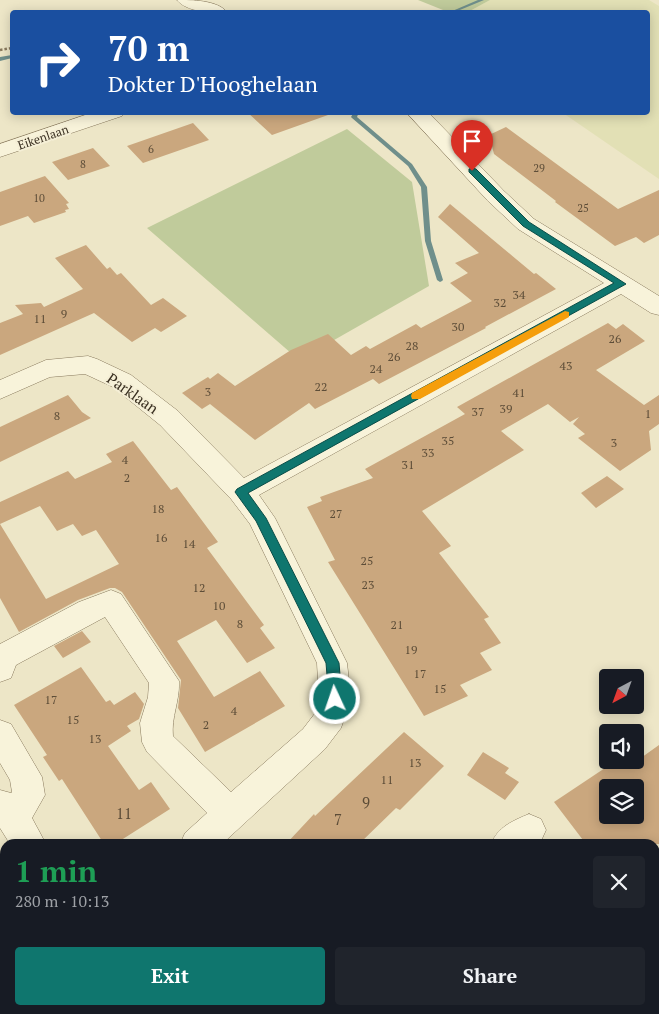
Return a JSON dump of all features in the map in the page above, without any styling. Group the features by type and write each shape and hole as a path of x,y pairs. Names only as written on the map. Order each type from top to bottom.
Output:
{"street":[{"path":"186,0 213,10"},
{"name":"Eikenlaan","path":"0,151 106,115"},
{"path":"419,115 519,218 659,308"},
{"path":"241,492 621,284"},
{"name":"Parklaan","path":"0,390 46,368 88,365 122,381 169,418 241,492 261,518 332,663 335,699 330,718 314,740 202,839"},
{"path":"0,669 3,657 89,610 111,602 164,681 164,697 156,723 158,742 230,814"},
{"path":"0,734 26,777 29,795 14,822"}],"shaded area":[{"path":"490,0 649,0 659,6 659,179 566,115 650,115 650,10 472,10"}],"green space":[{"path":"418,0 490,0 472,10 443,10"},
{"path":"347,129 412,182 429,286 299,360 147,228"}],"building":[{"path":"250,115 328,115 272,135"},
{"path":"193,123 209,140 143,163 127,146"},
{"path":"506,127 618,209 659,190 659,235 644,243 636,237 615,246 494,154 489,135"},
{"path":"93,148 110,166 68,180 52,162"},
{"path":"45,176 69,203 66,204 69,209 65,210 66,212 34,223 28,216 0,226 0,192"},
{"path":"450,204 534,274 536,273 556,289 379,384 373,379 315,409 309,403 255,440 210,404 202,409 182,393 218,373 235,386 291,350 328,334 351,355 366,346 370,349 416,324 421,328 472,301 450,283 468,273 455,263 479,253 438,217"},
{"path":"86,245 107,269 110,267 117,275 121,273 151,305 163,298 187,316 161,332 155,328 132,342 94,313 0,355 0,323 23,314 15,305 41,303 44,307 83,289 55,258"},
{"path":"608,323 616,329 623,324 645,341 596,370 644,405 659,395 659,424 649,431 651,450 620,471 578,438 585,434 573,424 579,417 570,422 548,404 501,431 524,450 422,511 451,546 439,553 489,617 484,619 501,643 480,653 492,670 460,685 468,696 424,716 328,562 335,560 307,507 322,501 320,497 373,478 365,469 465,414 457,407"},
{"path":"68,395 82,412 91,418 0,462 0,427"},
{"path":"133,441 171,490 177,487 218,542 207,548 264,625 260,628 275,648 247,663 216,620 177,641 214,697 260,671 285,706 205,752 178,708 181,680 122,592 115,588 110,588 78,600 19,632 0,598 0,524 0,502 68,471 75,479 112,462 106,454","holes":["40,506 57,531 73,524 82,536 96,530 119,564 46,599 0,524"]},
{"path":"607,476 624,489 596,508 581,493"},
{"path":"82,631 91,642 63,658 54,646"},
{"path":"81,667 106,702 110,700 114,705 135,692 144,704 139,719 127,726 131,731 108,746 139,790 151,782 170,809 123,839 101,839 62,779 59,781 43,757 47,755 14,705"},
{"path":"404,732 444,766 400,810 396,808 364,839 291,839 314,814 315,816"},
{"path":"659,745 659,839 582,839 554,802 604,769 644,769 644,756"},
{"path":"483,752 509,768 505,773 519,782 505,800 467,775"}],"waterway":[{"path":"457,10 482,0"},
{"path":"0,59 10,57"},
{"path":"355,115 354,117 410,165 424,187 428,241 440,280"}],"slow traffic":[{"path":"416,396 565,314"}],"route":[{"path":"335,699 335,679 332,663 261,518 241,492 621,284 526,224 472,171"}]}
